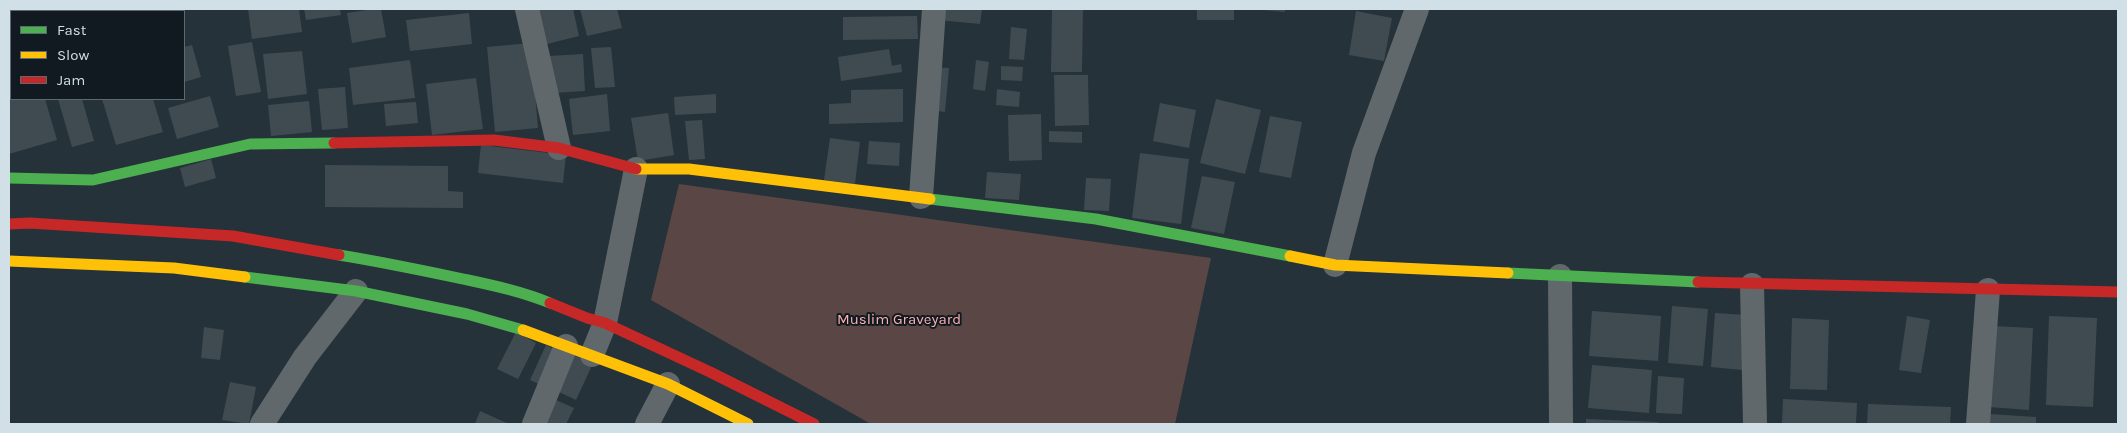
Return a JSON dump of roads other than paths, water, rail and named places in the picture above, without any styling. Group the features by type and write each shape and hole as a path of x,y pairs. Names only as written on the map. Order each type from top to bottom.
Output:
{"main road":[{"path":"9,178 93,180 250,144 494,140 559,148 636,169 689,169 1096,219 1335,264 1752,285 2118,292"},
{"path":"9,224 40,224 233,236 403,266 531,295 605,323 710,372 814,424"},
{"path":"9,261 174,268 356,291 467,314 592,355 668,384 748,424"}],"street":[{"path":"527,9 559,148"},
{"path":"921,197 934,9"},
{"path":"1335,264 1364,153 1417,9"},
{"path":"592,355 605,323 636,169"},
{"path":"1560,276 1560,424"},
{"path":"1752,285 1755,424"},
{"path":"1978,424 1988,290"},
{"path":"262,424 306,357 356,291"},
{"path":"534,424 566,346"},
{"path":"647,424 668,384"}],"park label":[{"name":"Muslim Graveyard","path":"899,320"}]}
